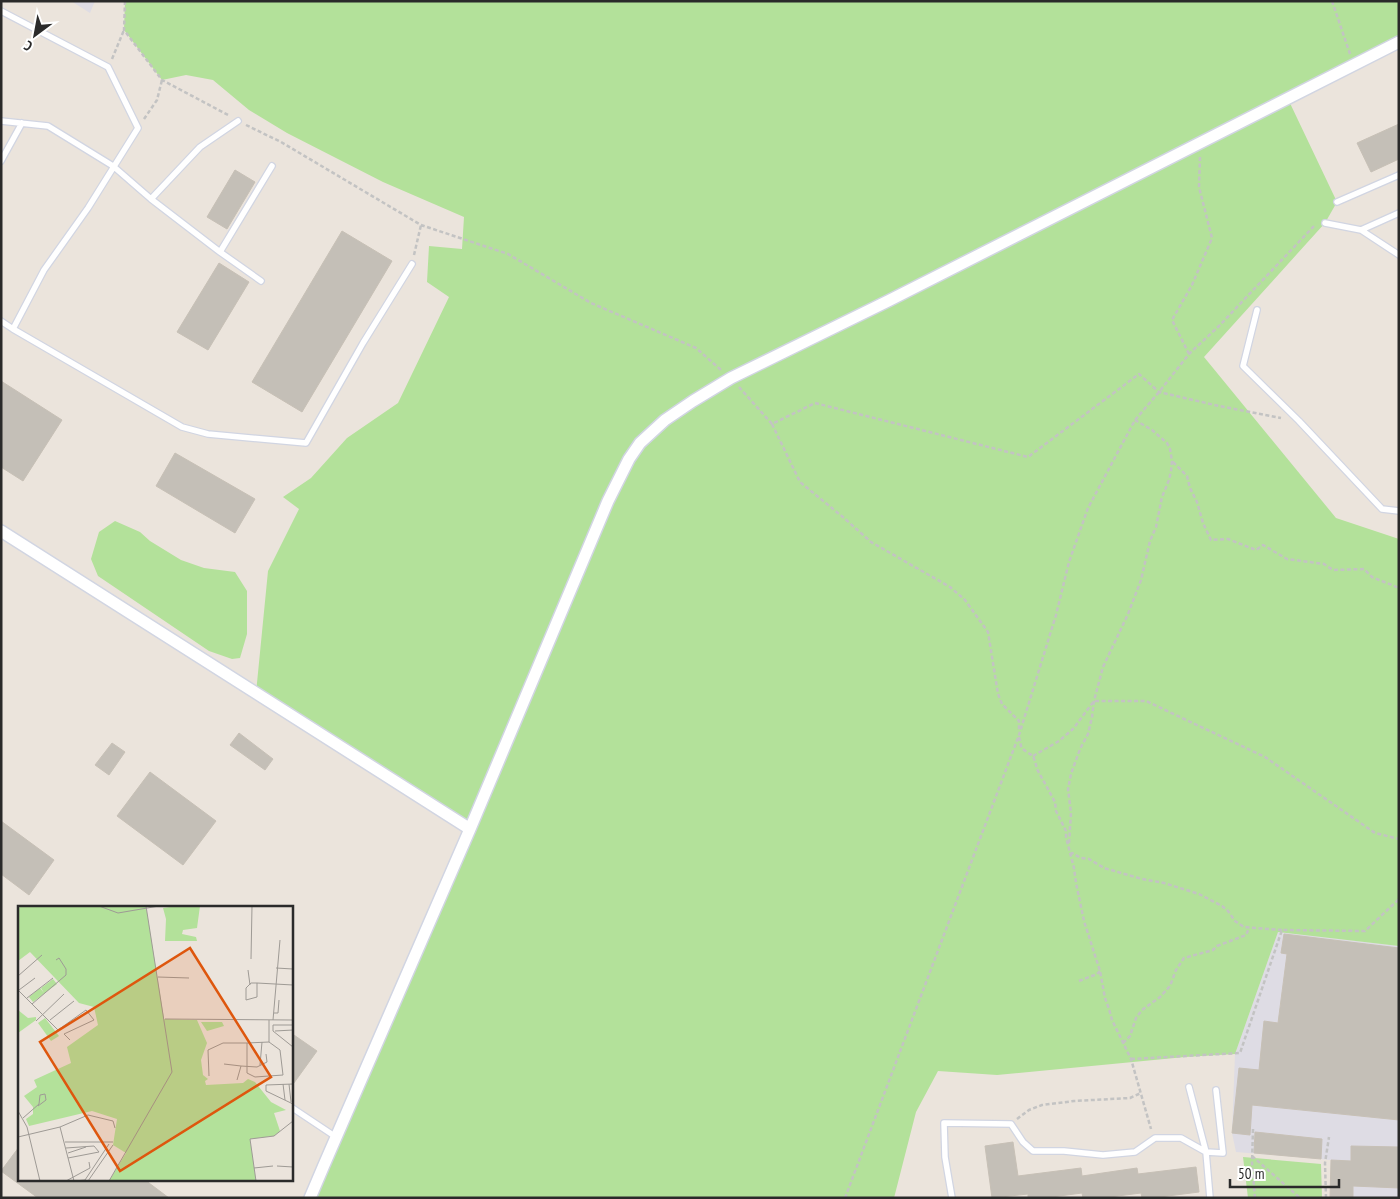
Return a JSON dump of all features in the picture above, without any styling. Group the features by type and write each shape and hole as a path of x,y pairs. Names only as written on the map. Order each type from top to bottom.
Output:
{"street":[{"path":"310,1198 470,829 608,500 629,459 640,443 665,420 731,378 888,301 1399,42"},
{"path":"1,530 470,829"}],"lane":[{"path":"1,11 108,68 138,128 88,208 44,270 13,328"},
{"path":"1,121 48,126 113,166 151,199 261,281"},
{"path":"151,199 200,147 238,121"},
{"path":"1,161 22,123"},
{"path":"220,252 272,166"},
{"path":"1337,202 1399,175"},
{"path":"1361,230 1399,213"},
{"path":"1325,223 1361,230 1399,255"},
{"path":"1,321 182,427 208,434 306,442 363,343 412,264"},
{"path":"1257,310 1243,366 1299,421 1382,509 1399,511"},
{"path":"1189,1087 1206,1152 1210,1198"},
{"path":"952,1198 945,1157 944,1123 1010,1124 1023,1142 1033,1151 1064,1151 1103,1155 1135,1152 1155,1138 1180,1138 1206,1152 1223,1153 1216,1090"},
{"path":"292,1108 336,1137"}],"path":[{"path":"108,68 124,30 125,1"},
{"path":"1332,1 1354,65"},
{"path":"124,30 162,80 281,142 421,225 508,254 591,303 696,348 731,378 772,424 800,482 871,542 950,587 965,600 988,632 998,694 1004,708 1019,721 1019,741 1021,746 1033,756 1037,769 1055,802 1056,811 1066,831 1069,845"},
{"path":"138,128 157,100 162,80"},
{"path":"1189,354 1172,320 1192,285 1212,238 1199,187 1201,143"},
{"path":"845,1198 1019,735 1056,615 1069,562 1088,508 1135,420 1189,354 1219,326 1317,223"},
{"path":"412,264 421,225"},
{"path":"772,424 815,403 1028,457 1139,374 1159,392 1219,406 1299,421"},
{"path":"1135,420 1152,430 1167,443 1172,461 1169,480 1162,497 1156,527 1150,541 1141,580 1128,614 1103,667 1088,734 1073,766 1068,789 1071,813 1069,845 1086,927 1100,971 1105,998 1112,1020 1132,1059 1149,1125 1155,1138"},
{"path":"1172,461 1187,476 1203,523 1211,540 1228,539 1256,550 1263,545 1286,559 1324,564 1334,570 1364,569 1372,577 1399,588"},
{"path":"1033,756 1058,741 1073,729 1094,701"},
{"path":"1094,701 1146,701 1265,757 1375,834 1399,839"},
{"path":"1070,854 1089,859 1104,868 1190,890 1222,906 1228,911 1234,921 1249,928 1365,931 1399,899"},
{"path":"1123,1043 1130,1036 1136,1018 1142,1010 1170,986 1176,970 1184,958 1213,950 1217,946 1246,935 1249,928"},
{"path":"1132,1059 1240,1053 1282,930"},
{"path":"1079,981 1100,971"},
{"path":"1010,1124 1029,1110 1042,1105 1074,1100 1130,1098 1140,1093"},
{"path":"1253,1129 1252,1156 1255,1198"},
{"path":"1326,1198 1324,1163 1329,1137"},
{"path":"1252,1156 1300,1198"}],"shaded area":[{"path":"71,1 95,1 90,13"},
{"path":"1278,932 1399,946 1399,1198 1330,1198 1331,1160 1236,1152 1232,1133 1235,1054"}],"green space":[{"path":"125,1 1399,1 1399,42 1288,99 1337,202 1325,223 1204,357 1336,518 1399,539 1399,946 1278,932 1235,1054 997,1075 938,1071 916,1112 894,1198 310,1198 470,829 256,693 268,571 299,509 283,497 311,478 347,438 398,403 449,297 427,282 429,246 462,249 464,217 383,182 287,133 249,110 213,80 186,75 162,80 124,30"},
{"path":"115,521 140,532 150,541 181,560 204,568 235,572 247,591 247,634 240,658 232,659 209,651 98,576 91,559 99,532"},
{"path":"1243,1157 1321,1164 1322,1198 1248,1198"}],"building":[{"path":"1399,124 1399,159 1371,172 1357,143"},
{"path":"235,170 255,182 227,229 207,217"},
{"path":"342,231 392,261 302,412 252,382"},
{"path":"219,263 249,282 208,350 177,332"},
{"path":"1,381 62,420 23,481 1,467"},
{"path":"175,453 255,499 235,533 156,486"},
{"path":"239,733 273,759 265,770 230,745"},
{"path":"112,743 125,752 109,775 95,765"},
{"path":"150,772 216,821 183,865 117,816"},
{"path":"1,821 54,860 29,895 1,874"},
{"path":"1284,934 1399,948 1399,1120 1252,1105 1250,1135 1232,1133 1239,1068 1259,1070 1264,1021 1278,1023 1287,954 1281,953"},
{"path":"292,1034 317,1051 292,1086"},
{"path":"1255,1132 1322,1139 1321,1159 1254,1153"},
{"path":"1013,1142 1018,1176 1081,1168 1082,1176 1137,1168 1138,1174 1196,1167 1199,1192 1152,1198 1142,1198 1141,1193 1102,1198 1083,1198 1082,1193 1044,1198 1028,1198 1028,1194 992,1198 985,1146"},
{"path":"1351,1146 1399,1147 1399,1188 1353,1186 1353,1198 1330,1198 1331,1160 1351,1161"},
{"path":"18,1148 18,1182 148,1182 169,1198 38,1198 1,1171"}]}
